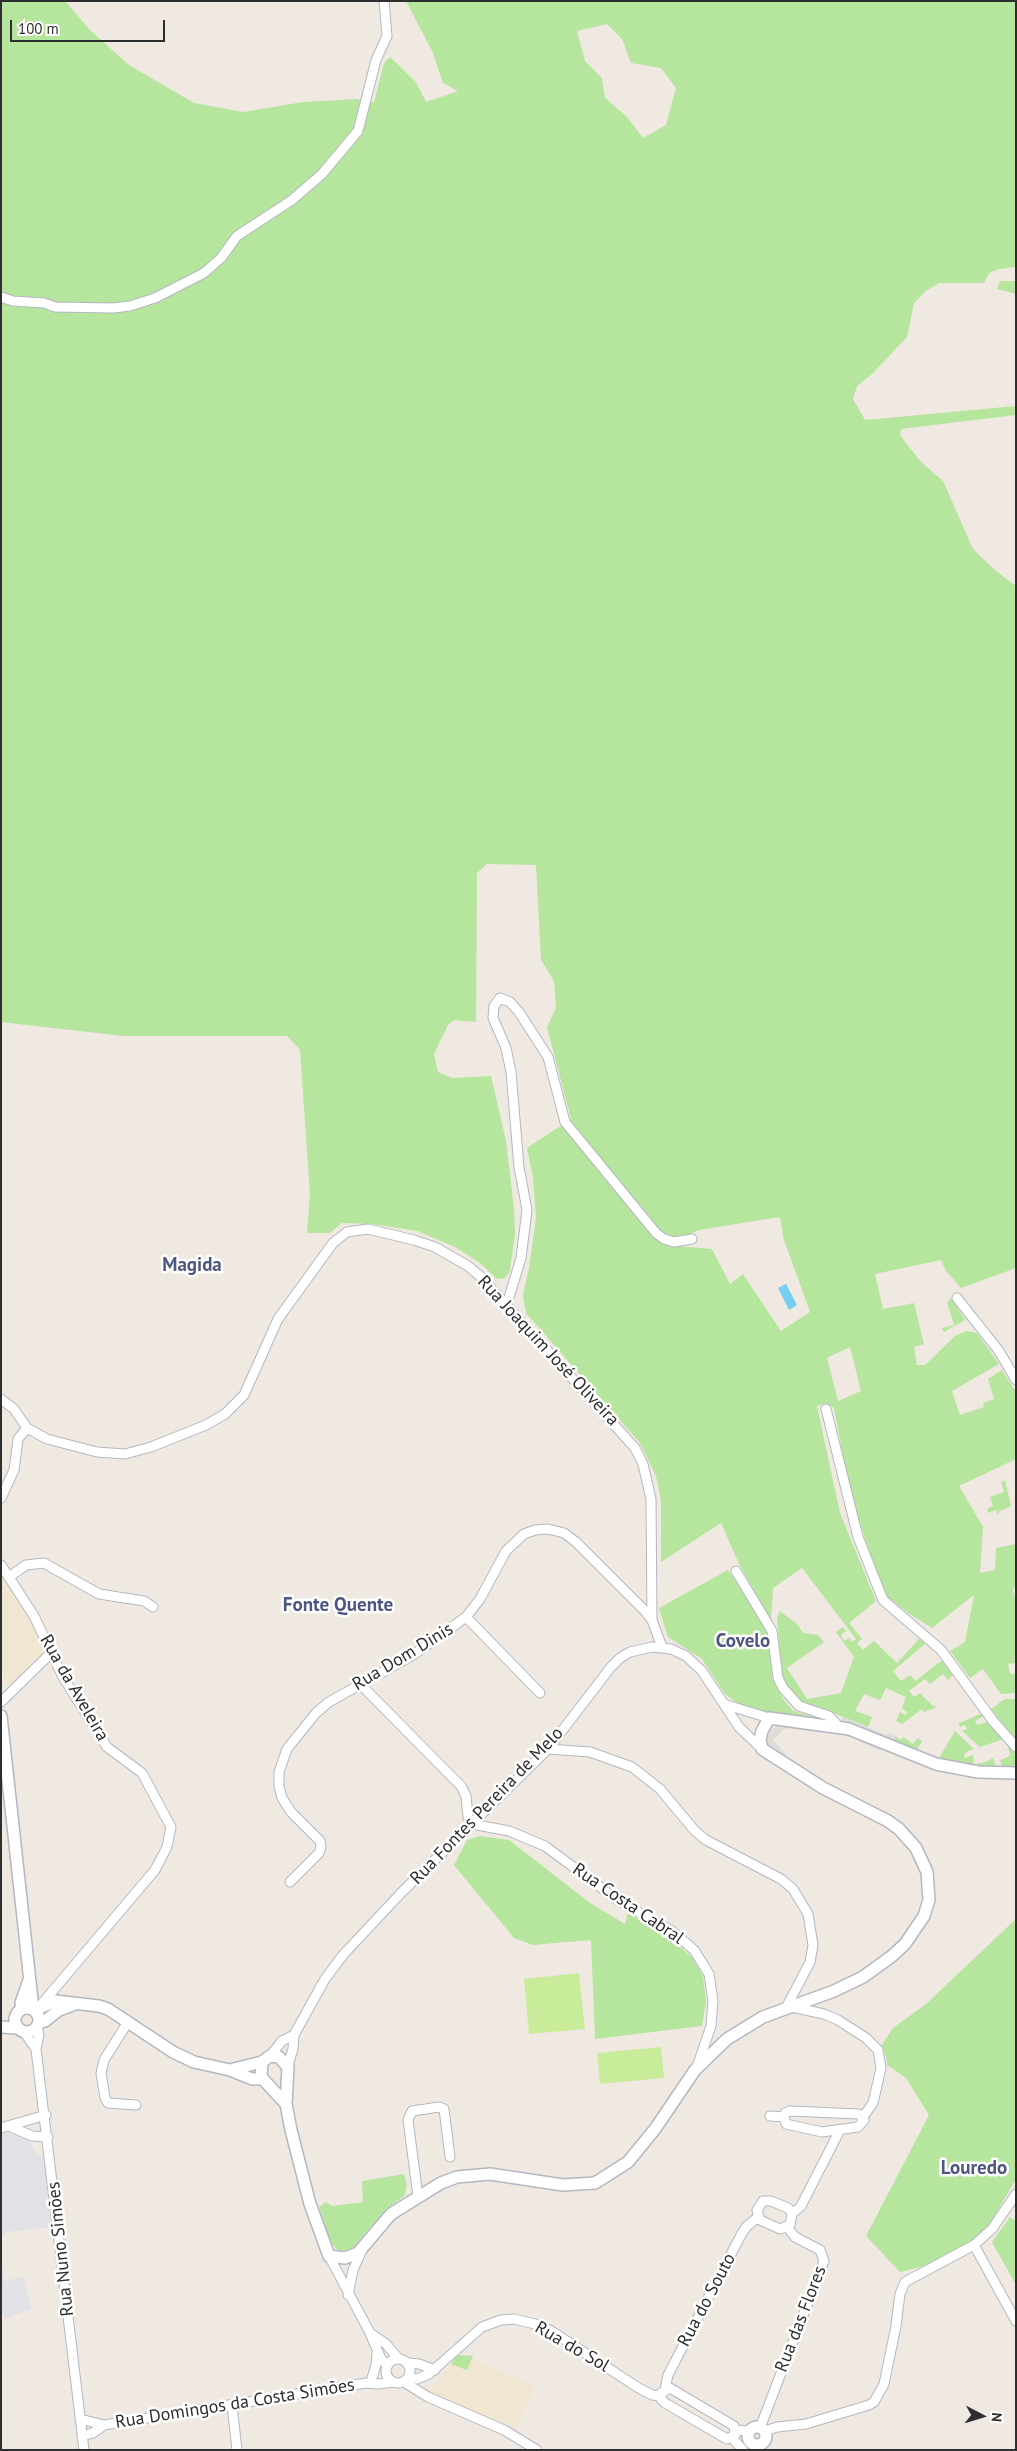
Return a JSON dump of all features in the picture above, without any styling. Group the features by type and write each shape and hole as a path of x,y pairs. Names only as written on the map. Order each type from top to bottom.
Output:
{"street":[{"path":"1,297 13,301 44,303 55,307 113,308 130,306 155,298 204,273 221,258 237,236 292,200 322,174 358,132 373,68 380,48 387,36 384,1"},
{"path":"508,1304 521,1258 527,1210 518,1160 511,1072 506,1048 494,1018 494,1006 500,998 510,1002 519,1012 548,1057 565,1122 656,1233 664,1239 674,1242 692,1239"},
{"name":"Rua Joaquim José Oliveira","path":"27,1428 47,1439 97,1452 125,1454 151,1447 206,1425 225,1414 244,1395 278,1319 333,1243 340,1236 354,1230 368,1230 394,1235 435,1248 468,1266 508,1304 635,1448 643,1464 651,1500 652,1620"},
{"path":"957,1298 999,1351 1016,1380"},
{"path":"1,1399 14,1409 27,1428 18,1439 14,1470 1,1498"},
{"path":"826,1409 858,1538 883,1600 941,1650 993,1721 1016,1747"},
{"name":"Rua Dom Dinis","path":"290,1882 319,1852 321,1847 320,1841 291,1812 282,1798 279,1779 282,1760 287,1750 316,1713 328,1702 413,1655 466,1617 480,1599 506,1551 524,1534 541,1529 564,1533 576,1542 636,1600 652,1620 662,1647"},
{"path":"9,1577 26,1565 44,1563 52,1565 99,1594 144,1601 152,1607"},
{"name":"Rua da Aveleira","path":"1,1565 34,1616 63,1677 107,1747 142,1773 167,1817 171,1831 167,1847 155,1870 77,1965 35,2007"},
{"path":"736,1572 772,1630 778,1678 783,1688 799,1706 829,1716 839,1727"},
{"path":"466,1617 540,1693"},
{"path":"329,2256 345,2258 352,2256 363,2248 391,2214 441,2183 476,2174 504,2175 563,2185 595,2182 628,2162 655,2129 695,2070 718,2047 738,2032 787,2006 847,1985 892,1956 911,1937 924,1916 929,1900 929,1885 922,1860 900,1828 823,1788 774,1759 739,1726 727,1705 695,1664 679,1652 662,1647"},
{"name":"Rua Fontes Pereira de Melo","path":"387,2368 329,2256 301,2173 286,2104 286,2078 289,2072 288,2065 293,2050 294,2035 324,1979 343,1955 401,1893 548,1748 611,1667 620,1658 643,1648 662,1647"},
{"path":"1,1702 51,1653"},
{"path":"360,1684 461,1786 466,1796 468,1817 472,1824"},
{"path":"727,1705 769,1718 839,1727 858,1732 936,1764 978,1772 1016,1773"},
{"path":"1,1716 30,1978 38,2024"},
{"path":"762,1749 760,1740 762,1731 769,1718"},
{"path":"548,1748 590,1752 632,1767 660,1788 695,1831 706,1840 781,1879 793,1889 808,1914 813,1945 810,1962 787,2006"},
{"name":"Rua Costa Cabral","path":"472,1824 509,1830 545,1846 618,1901 672,1931 694,1950 709,1974 713,2001 709,2032 695,2070"},
{"path":"30,1978 22,2002 35,2007"},
{"path":"1,2028 32,2032 38,2024 59,2010 76,2003"},
{"path":"1,2020 35,2007 76,2003 99,2006 201,2065 230,2070 252,2079 277,2085 286,2078"},
{"path":"787,2006 824,2014 838,2020 866,2038 878,2050 881,2062 873,2103 864,2117 862,2126 822,2132 786,2124 785,2113 790,2110 858,2114 864,2117"},
{"path":"21,2030 35,2007"},
{"path":"128,2022 104,2060 101,2073 105,2098 108,2103 136,2105"},
{"name":"Rua Nuno Simões","path":"38,2024 39,2035 36,2048 46,2115 84,2450"},
{"name":"Rua Nuno Simões","path":"21,2030 36,2048"},
{"name":"Rua Fontes Pereira de Melo","path":"266,2060 282,2041 294,2035"},
{"path":"230,2070 279,2056 288,2065"},
{"path":"265,2081 260,2072 266,2060"},
{"name":"Rua Fontes Pereira de Melo","path":"265,2081 286,2104"},
{"path":"418,2197 408,2120 412,2111 439,2107 444,2109 450,2157"},
{"path":"758,2217 763,2222 780,2228 787,2227 792,2222 792,2214 801,2206 840,2130 842,2114"},
{"path":"5,2127 46,2115"},
{"path":"770,2116 784,2117"},
{"path":"5,2127 32,2136 48,2137"},
{"path":"1016,2194 992,2228 974,2245 1016,2321"},
{"name":"Rua do Souto","path":"663,2393 668,2375 741,2235 746,2227 758,2217 758,2207 767,2200 788,2208 792,2214"},
{"name":"Rua das Flores","path":"758,2430 766,2438 764,2443 748,2448 748,2437 758,2430 824,2261 820,2250 795,2237 787,2227"},
{"name":"Rua do Sol","path":"663,2393 663,2401 727,2439 734,2434 806,2424 869,2405 874,2402 884,2384 896,2326 900,2294 905,2282 974,2245"},
{"path":"348,2295 353,2270 363,2248"},
{"name":"Rua do Sol","path":"432,2372 482,2327 501,2320 514,2319 539,2325 652,2395 673,2389 734,2426 734,2434 748,2448"},
{"name":"Rua Fontes Pereira de Melo","path":"370,2333 386,2344 398,2358"},
{"path":"369,2380 376,2365 377,2351"},
{"path":"398,2358 409,2363 418,2364 432,2372 417,2378 393,2382 387,2368 391,2360 398,2358"},
{"path":"406,2380 411,2370 409,2363"},
{"name":"Rua Domingos da Costa Simões","path":"80,2419 104,2425 232,2405 369,2380 387,2368"},
{"path":"428,2396 425,2392 432,2372"},
{"name":"Rua Domingos da Costa Simões","path":"369,2380 378,2384 393,2382"},
{"path":"406,2380 428,2396 488,2422 537,2450"},
{"path":"232,2405 237,2450"},
{"name":"Rua Domingos da Costa Simões","path":"82,2436 93,2433 104,2425"}],"shaded area":[{"path":"1,1572 18,1601 22,1600 45,1649 45,1653 11,1686 6,1684 1,1668"},
{"path":"843,1717 886,1735 889,1733 895,1736 894,1743 841,1721"},
{"path":"780,1725 852,1734 885,1749 878,1750 851,1737 837,1734 785,1728 773,1740 786,1754 784,1757 767,1748 765,1743 770,1730"},
{"path":"5,2132 18,2135 30,2142 37,2155 44,2157 51,2227 6,2232 1,2236 1,2134"},
{"path":"1,2261 4,2281 24,2277 31,2309 4,2319 4,2314 1,2314"},
{"path":"457,2355 471,2355 482,2365 535,2385 516,2430 431,2395 431,2390"}],"green space":[{"path":"1,1 65,1 90,30 129,65 194,103 243,112 303,102 357,99 374,103 384,63 390,57 416,82 426,102 458,91 443,83 432,51 406,1 1016,1 1016,267 999,269 989,273 984,283 939,283 926,291 914,303 907,337 871,375 857,386 853,399 865,420 1016,406 1016,415 901,429 900,435 920,461 943,481 973,549 996,571 1016,586 1016,1268 961,1288 946,1271 941,1260 875,1274 883,1309 914,1303 924,1344 914,1347 917,1365 925,1365 955,1336 967,1331 977,1333 999,1364 952,1391 960,1415 984,1407 983,1403 994,1399 988,1379 1002,1370 1016,1392 1016,1459 959,1486 983,1527 980,1573 995,1570 996,1548 1016,1544 1016,1587 1013,1588 1016,1604 1016,1663 1008,1664 1010,1674 1016,1674 1016,1693 1001,1694 983,1669 970,1678 950,1651 965,1642 974,1595 932,1628 908,1613 888,1597 874,1567 849,1488 834,1408 827,1403 817,1406 840,1513 876,1601 849,1623 862,1639 857,1643 863,1650 874,1641 897,1663 919,1639 926,1643 893,1671 901,1681 910,1675 916,1681 943,1661 953,1675 948,1680 943,1674 930,1684 925,1679 909,1691 914,1697 920,1693 933,1706 938,1707 924,1712 922,1709 902,1724 896,1721 900,1712 906,1715 907,1712 902,1708 906,1697 886,1688 880,1700 864,1694 855,1711 872,1717 868,1727 826,1710 800,1703 787,1687 782,1672 777,1619 780,1611 797,1624 803,1633 818,1635 824,1642 787,1668 807,1699 841,1693 854,1657 836,1632 843,1627 846,1631 841,1635 844,1641 849,1638 852,1642 856,1639 802,1568 773,1588 771,1620 739,1564 721,1523 661,1562 661,1501 656,1476 640,1443 526,1313 523,1295 536,1218 533,1177 527,1148 571,1119 547,1027 556,1008 554,981 541,960 536,865 487,864 477,873 476,1022 454,1020 448,1025 434,1054 438,1072 452,1078 491,1076 506,1141 514,1209 515,1234 510,1271 505,1278 497,1279 480,1263 455,1247 417,1231 372,1224 342,1223 330,1233 307,1233 310,1194 300,1050 287,1036 123,1036 1,1022","holes":["607,24 622,39 631,63 661,68 676,88 666,125 643,138 627,117 605,98 602,78 585,61 577,31","780,1217 783,1237 810,1312 781,1331 743,1274 730,1284 712,1249 667,1245 699,1230","850,1347 861,1391 838,1401 827,1358"]},
{"path":"1000,281 1016,281 1016,294 997,289"},
{"path":"951,1298 965,1320 944,1332 942,1328 954,1325 947,1302"},
{"path":"1005,1480 1011,1506 1000,1511 998,1515 996,1510 988,1513 987,1509 993,1506 990,1497 1004,1492 1001,1482"},
{"path":"728,1570 763,1621 770,1636 772,1678 783,1699 793,1711 820,1719 821,1722 766,1712 738,1704 725,1694 702,1659 668,1637 659,1608"},
{"path":"1005,1699 1016,1699 1016,1739 991,1709"},
{"path":"982,1713 984,1716 975,1721 977,1725 988,1722 1004,1739 980,1747 962,1731 967,1729 965,1725 960,1727 958,1724"},
{"path":"955,1731 974,1749 966,1752 964,1756 965,1758 973,1755 974,1766 977,1767 977,1763 983,1763 993,1758 996,1767 977,1768 938,1760"},
{"path":"895,1736 901,1740 903,1737 913,1744 918,1738 922,1741 916,1752 895,1740"},
{"path":"1007,1742 1016,1752 1016,1765 1011,1769 1003,1769 1000,1760 1010,1756"},
{"path":"480,1836 509,1840 590,1903 625,1924 628,1913 673,1941 693,1958 703,1976 706,2002 702,2026 595,2039 591,1940 533,1945 514,1938 454,1865 467,1840"},
{"path":"1016,1919 1016,2179 984,2234 960,2249 921,2267 900,2272 866,2236 929,2115 906,2078 887,2065 886,2056 881,2046 893,2028 926,2004"},
{"path":"579,1973 585,2029 529,2034 524,1979"},
{"path":"661,2047 664,2078 600,2084 597,2053"},
{"path":"404,2174 407,2185 405,2195 385,2210 350,2251 338,2250 331,2243 319,2207 326,2202 332,2206 363,2202 362,2181"},
{"path":"1010,2217 1016,2221 1016,2285 992,2242"},
{"path":"457,2355 473,2356 467,2370 451,2364"}],"water":[{"path":"786,1284 797,1305 789,1310 778,1288"}],"district":[{"name":"Magida","path":"192,1266"},
{"name":"Fonte Quente","path":"338,1606"},
{"name":"Covelo","path":"743,1642"},
{"name":"Louredo","path":"974,2169"}]}
